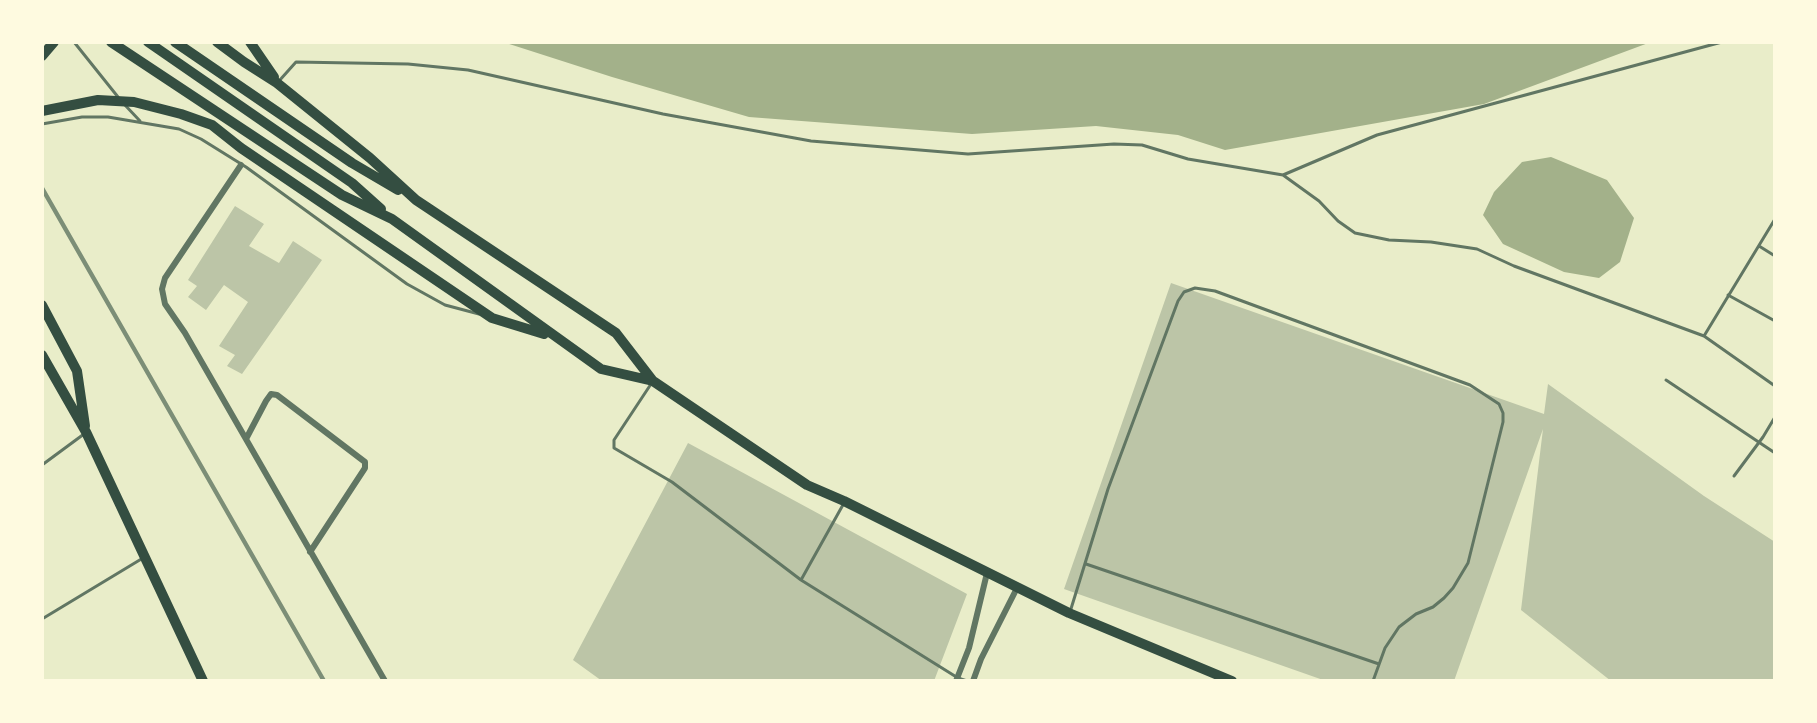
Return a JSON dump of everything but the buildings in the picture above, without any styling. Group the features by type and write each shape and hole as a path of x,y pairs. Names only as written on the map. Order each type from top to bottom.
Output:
{"main road":[{"path":"42,56 54,42"},
{"path":"111,42 342,195 392,219"},
{"path":"148,42 352,183 392,219 601,369 653,381"},
{"path":"175,42 352,164 416,200 616,333 653,381 807,486 844,501 1070,613 1232,681"},
{"path":"218,42 244,62 277,82 370,158 416,200"},
{"path":"250,42 277,82"},
{"path":"42,111 98,100 134,102 212,125 492,318 555,338"},
{"path":"42,305 77,371 86,432"},
{"path":"43,359 86,432 203,681"}],"street":[{"path":"241,165 165,278 162,289 165,304 185,333 385,681"},
{"path":"246,440 266,400 271,394 277,395 365,462 365,468 310,552"},
{"path":"957,679 969,648 987,573"},
{"path":"973,681 981,659 1017,588"}],"lane":[{"path":"75,42 108,87 140,121"},
{"path":"1283,174 1377,135 1722,42"},
{"path":"277,82 296,62 408,64 468,70 663,114 811,141 968,154 1114,144 1142,145 1188,159 1283,174 1319,201 1338,221 1355,233 1389,240 1431,242 1476,249 1514,266 1704,336 1775,386"},
{"path":"42,124 82,117 108,117 179,129 201,139 241,165 407,284 445,305 492,318"},
{"path":"1704,336 1775,219"},
{"path":"1759,246 1775,256"},
{"path":"1070,613 1108,489 1178,300 1184,292 1195,288 1215,291 1470,385 1499,404 1503,413 1503,422 1468,564 1444,598 1399,627 1385,648 1373,681"},
{"path":"1728,295 1775,321"},
{"path":"1666,380 1775,453"},
{"path":"653,381 614,440 614,448 672,482 801,580 957,679 967,681"},
{"path":"1734,476 1775,417"},
{"path":"42,465 86,432"},
{"path":"801,580 844,501"},
{"path":"42,619 145,557"},
{"path":"1085,563 1380,664"}],"shaded area":[{"path":"503,42 1651,42 1484,104 1225,150 1178,135 1096,126 972,134 749,117"},
{"path":"1551,157 1607,180 1634,218 1620,262 1599,278 1564,272 1503,244 1483,215 1494,192 1522,162"}],"railway":[{"path":"42,188 324,681"}]}
